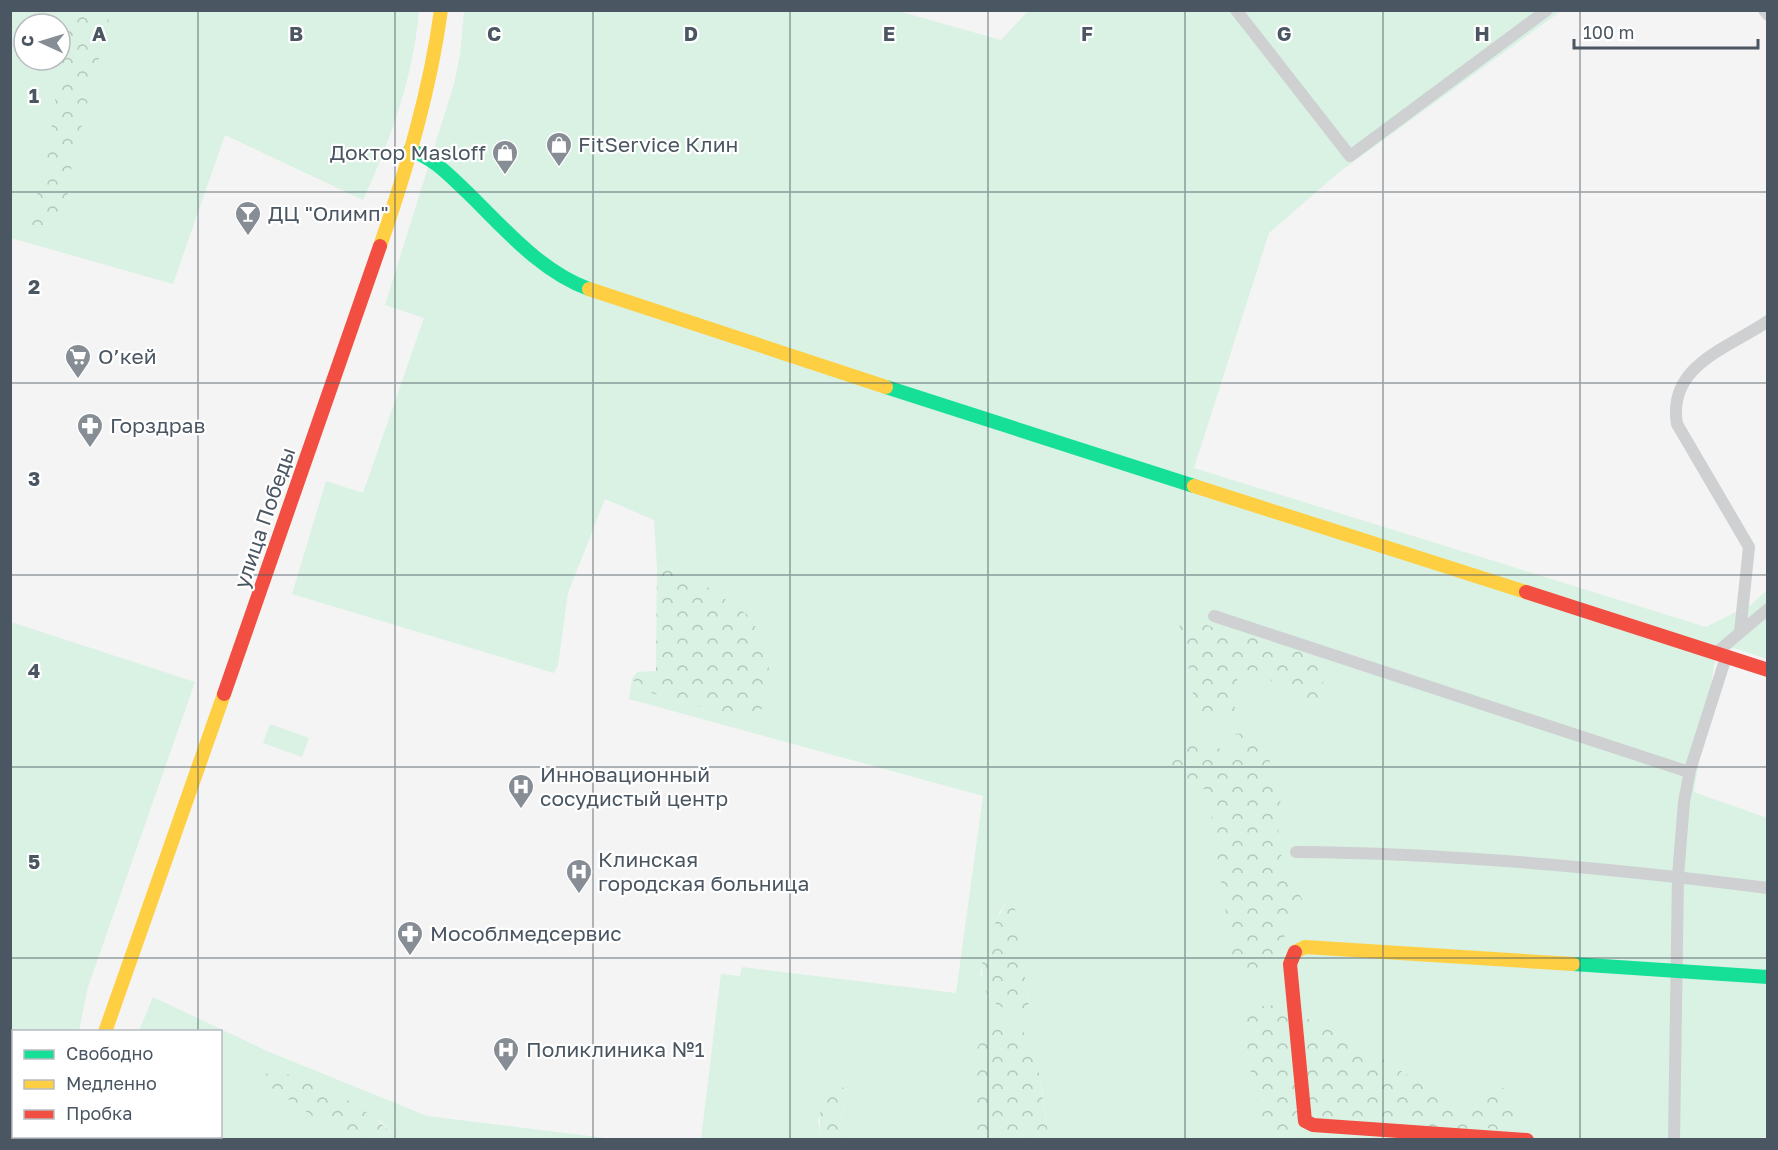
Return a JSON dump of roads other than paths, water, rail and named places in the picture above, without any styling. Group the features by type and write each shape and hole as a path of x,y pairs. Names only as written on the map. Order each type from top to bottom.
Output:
{"street":[{"name":"улица Победы","path":"106,1030 197,763 306,466 410,150 430,78 441,10"},
{"path":"1236,10 1350,156 1547,10"},
{"path":"1764,10 1767,15"},
{"path":"410,150 426,155 443,169 519,242 567,281 698,326 1767,670"},
{"path":"1740,632 1749,548 1677,424 1675,414 1680,387 1691,369 1767,321"},
{"path":"1674,1140 1678,876 1689,772 1721,655 1740,632 1767,609"},
{"path":"1214,616 1689,772"},
{"path":"1296,852 1373,852 1464,858 1678,876 1767,888"},
{"path":"1527,1140 1313,1125 1305,1121 1290,964 1295,952 1305,947 1767,977"}],"place":[{"name":"FitService Клин","path":"559,168"},
{"name":"Доктор Masloff","path":"505,176"},
{"name":"ДЦ \"Олимп\"","path":"248,237"},
{"name":"О’кей","path":"78,380"},
{"name":"Горздрав","path":"90,449"},
{"name":"Инновационный сосудистый центр","path":"521,810"},
{"name":"Клинская городская больница","path":"579,895"},
{"name":"Мособлмедсервис","path":"410,957"},
{"name":"Поликлиника №1","path":"506,1073"}]}
